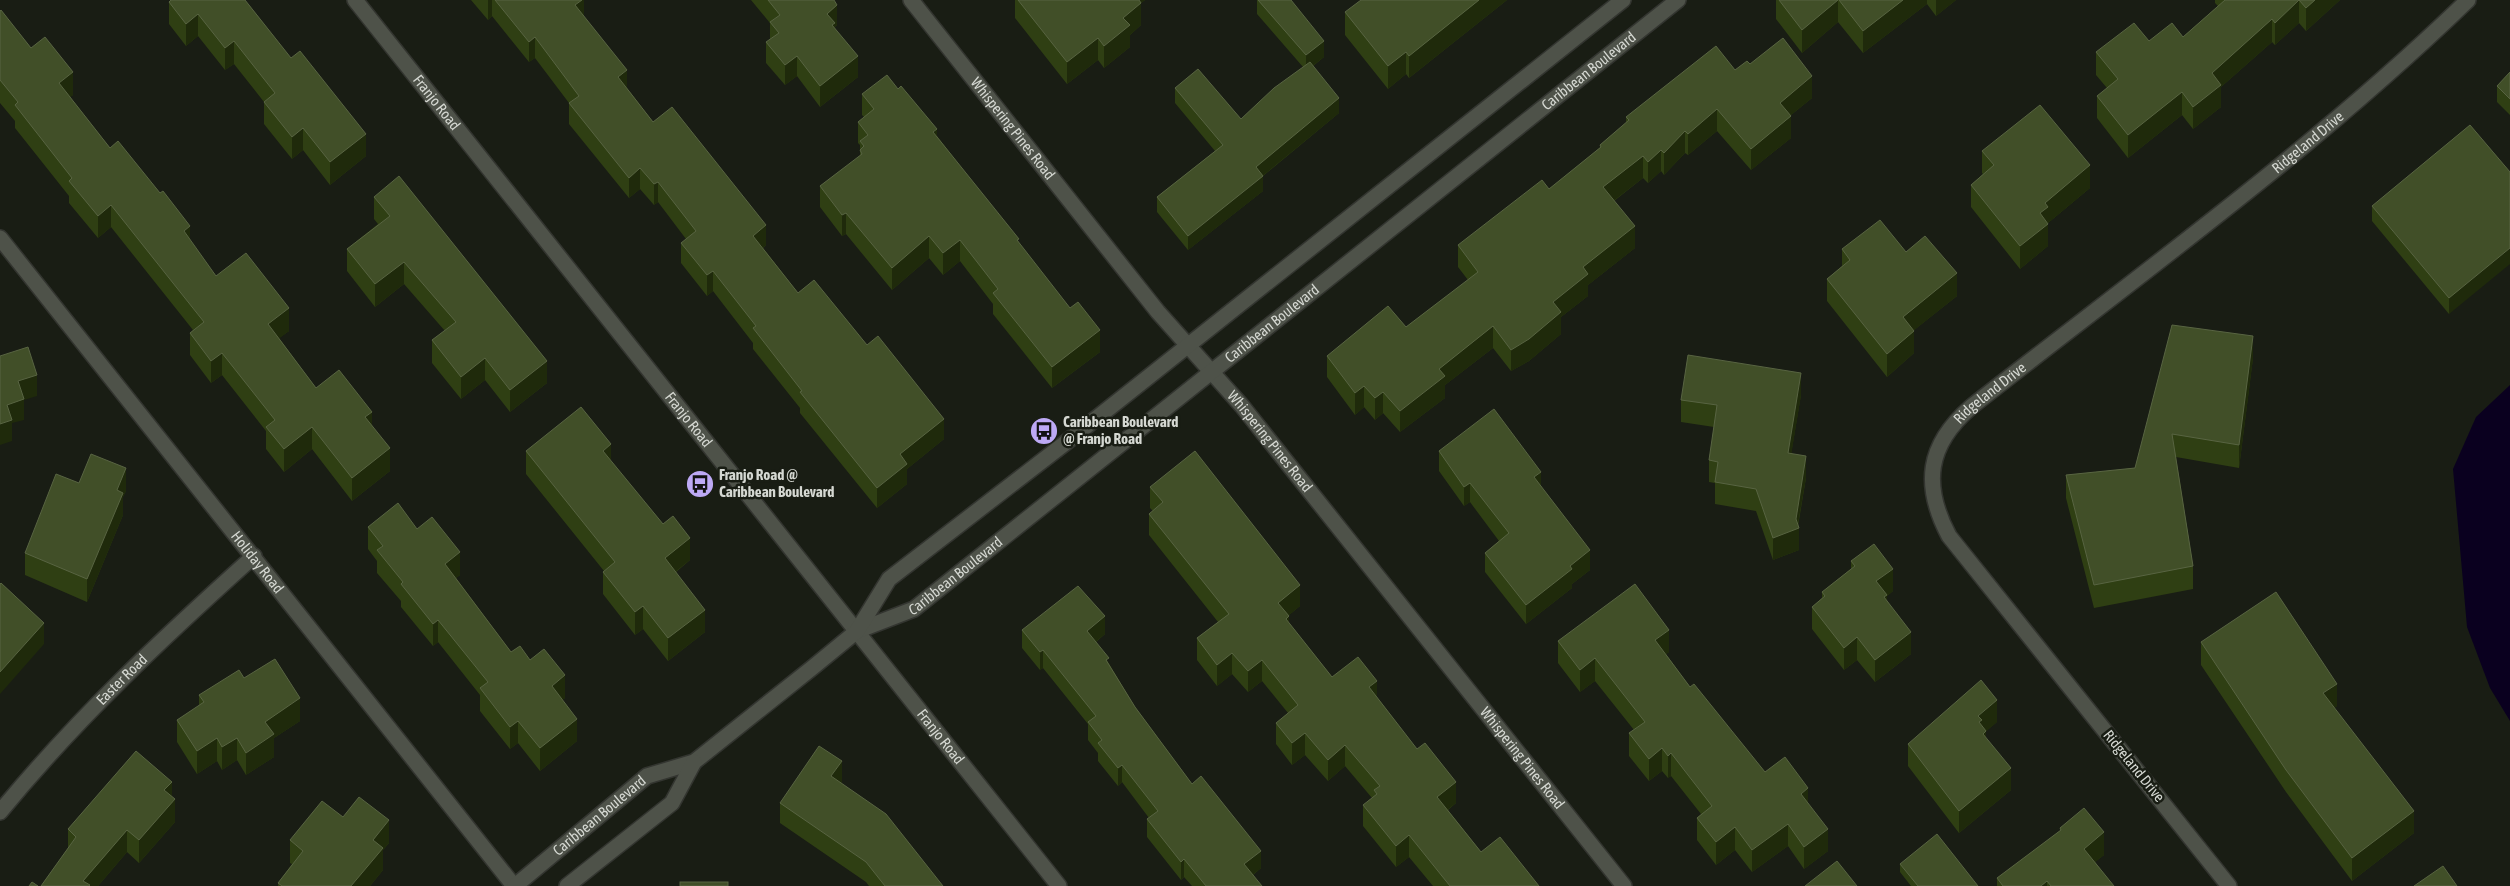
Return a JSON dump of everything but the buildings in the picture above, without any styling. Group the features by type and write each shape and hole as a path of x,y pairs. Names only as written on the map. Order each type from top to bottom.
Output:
{"street":[{"name":"Franjo Road","path":"355,0 1059,886"},
{"name":"Caribbean Boulevard","path":"856,631 889,579 1188,346 1622,0"},
{"name":"Caribbean Boulevard","path":"514,886 647,776 694,762 856,631 914,609 1678,0"},
{"name":"Ridgeland Drive","path":"2230,886 1949,536 1934,503 1932,487 1934,458 1947,431 1971,407 2309,142 2424,42 2468,0"},
{"name":"Whispering Pines Road","path":"912,1 1158,312 1248,413 1624,886"},
{"name":"Holiday Road","path":"0,238 514,886"},
{"name":"Easter Road","path":"0,812 35,769 115,684 254,556"},
{"name":"Caribbean Boulevard","path":"567,886 672,803 694,762"}],"shaded area":[{"path":"2510,385 2510,721 2490,688 2467,627 2453,469 2476,417"}],"place":[{"name":"Caribbean Boulevard @ Franjo Road","path":"1044,431"},
{"name":"Franjo Road @ Caribbean Boulevard","path":"700,484"}]}
